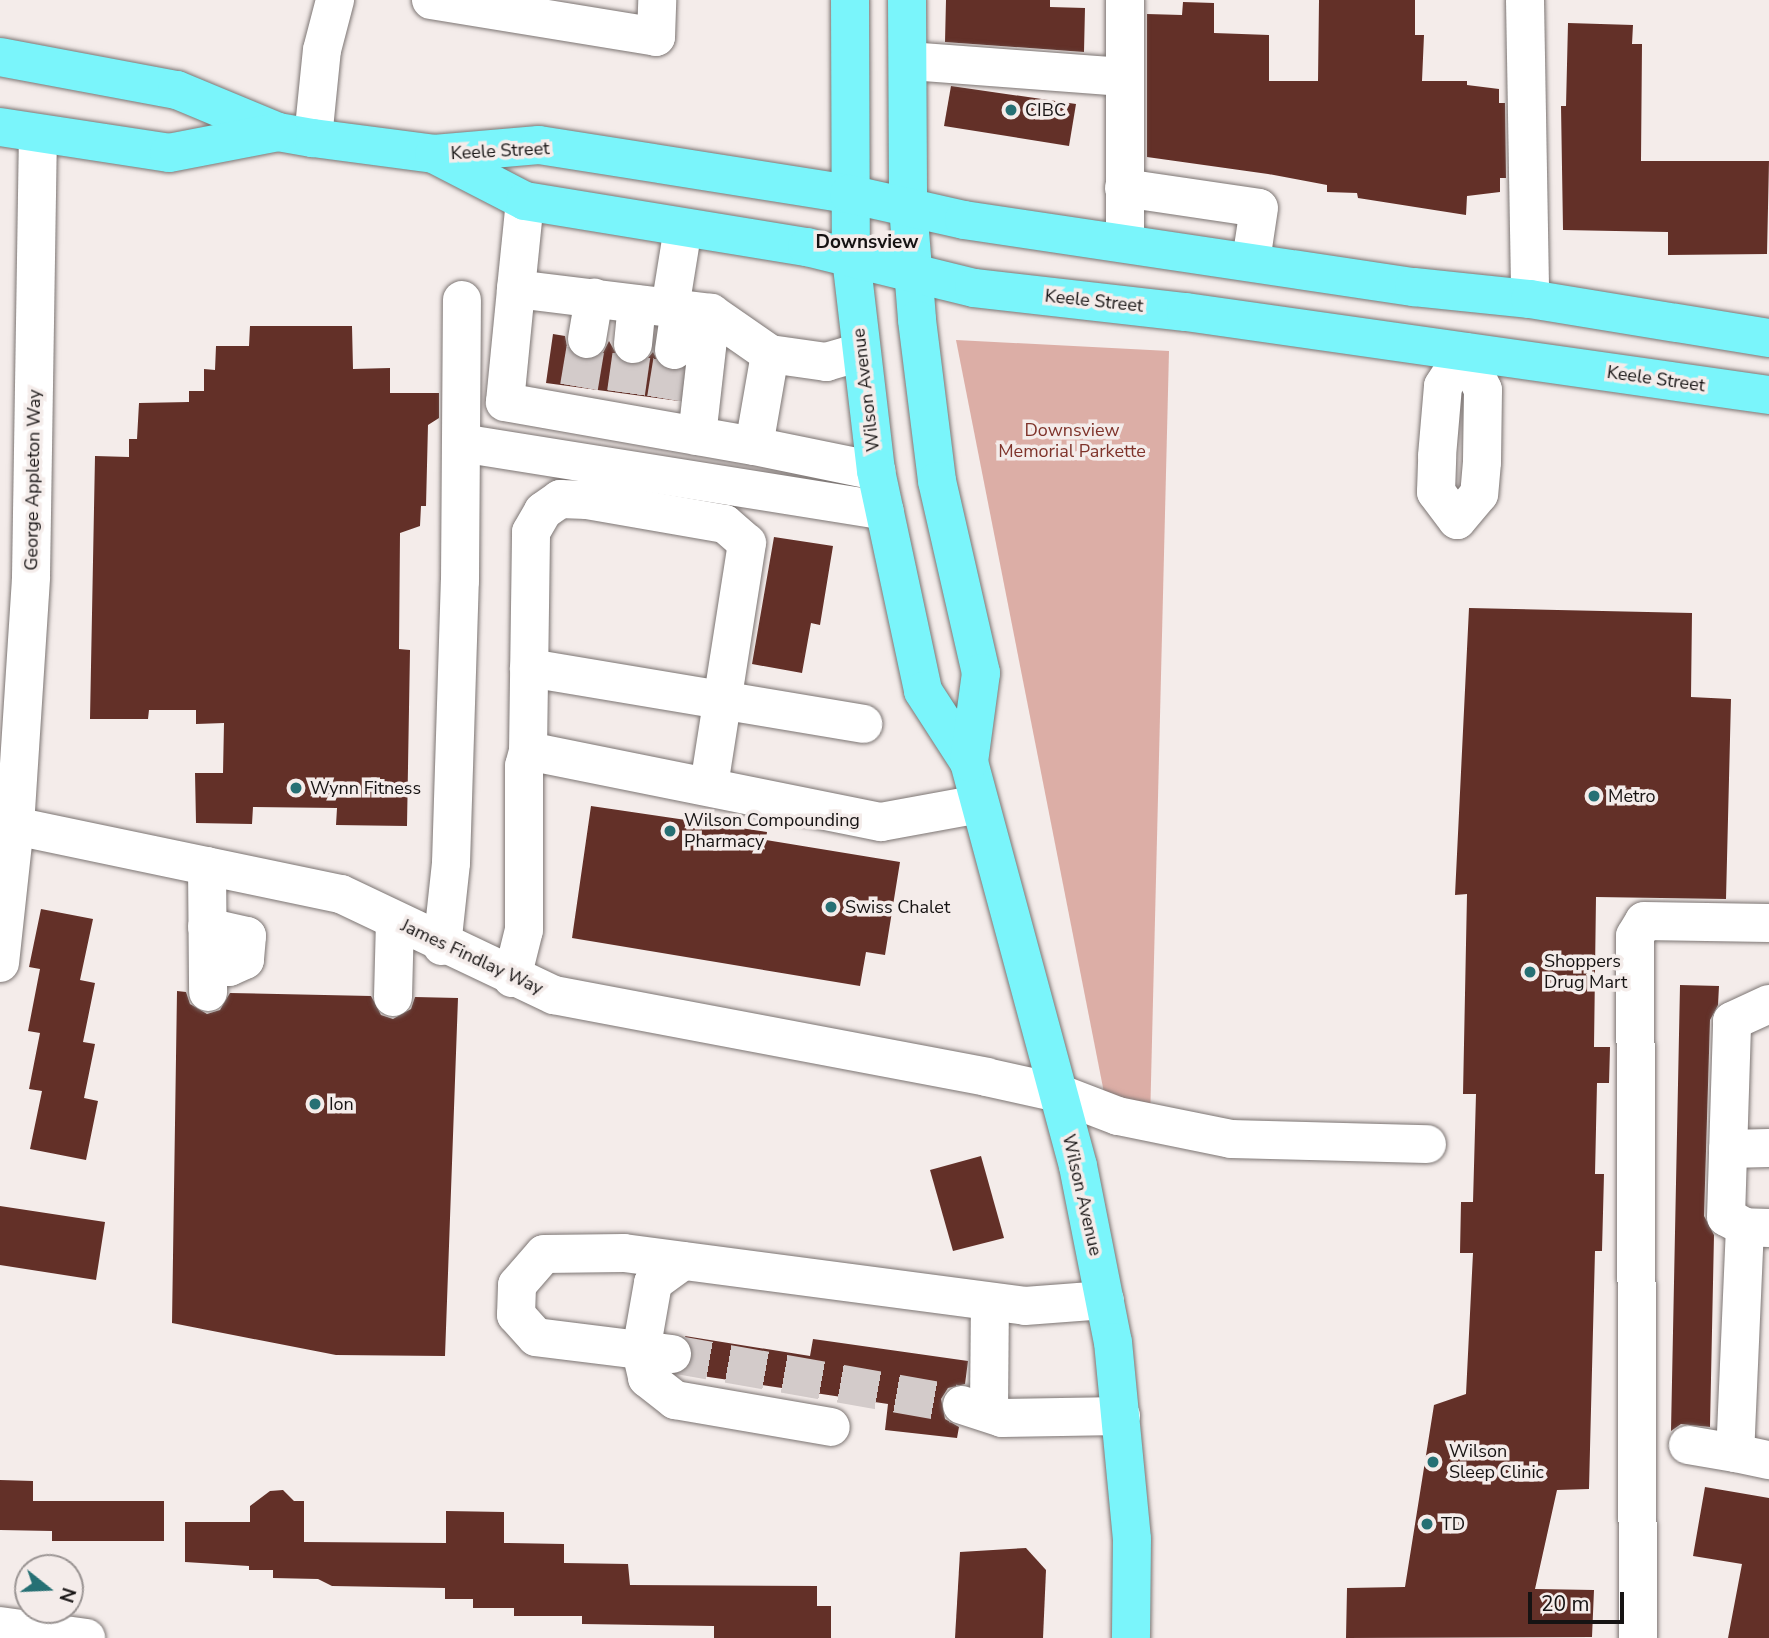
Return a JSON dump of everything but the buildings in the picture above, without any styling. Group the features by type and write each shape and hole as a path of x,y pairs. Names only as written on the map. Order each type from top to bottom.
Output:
{"main road":[{"name":"Wilson Avenue","path":"850,0 851,258 876,471 923,691 969,762 1058,1093 1105,1300 1121,1416 1132,1539 1131,1638"},
{"name":"Wilson Avenue","path":"907,0 910,61 908,207 914,274 937,481 981,673 969,762"},
{"name":"Keele Street","path":"0,57 177,90 295,135 434,154 539,145 849,194 908,207 1125,243 1414,287 1530,299 1769,338"},
{"name":"Keele Street","path":"0,127 169,153 295,135"},
{"name":"Keele Street","path":"434,154 525,201 851,258 974,288 1186,312 1769,395"},
{"path":"1414,287 1452,323 1465,352 1487,322 1530,299"}],"street":[{"path":"295,135 335,0"},
{"path":"431,0 656,37 657,0"},
{"path":"1125,0 1125,243"},
{"path":"1525,0 1530,299"},
{"path":"910,61 1124,77"},
{"name":"George Appleton Way","path":"0,963 8,821 31,577 38,134"},
{"path":"1124,188 1259,208 1251,261"},
{"path":"525,201 505,402 566,399 623,408 754,446 876,471"},
{"path":"674,350 683,228"},
{"path":"516,289 675,308 770,354 826,362 861,352"},
{"path":"575,337 581,297"},
{"path":"442,946 451,863 462,300"},
{"path":"633,344 675,308"},
{"path":"675,308 675,421"},
{"path":"1465,352 1483,390 1482,461 1479,494 1457,520 1436,492 1443,386 1465,352"},
{"path":"754,446 770,354"},
{"path":"461,443 885,511"},
{"path":"512,978 524,930 524,766 528,751 531,532 543,511 560,499 587,500 725,524 747,542 709,786"},
{"path":"529,668 863,724"},
{"path":"528,751 881,822 979,804"},
{"name":"James Findlay Way","path":"8,821 341,894 442,946 554,995 1058,1093 1118,1116 1231,1139 1427,1144"},
{"path":"207,866 208,961"},
{"path":"1638,1638 1635,936 1644,921 1769,923"},
{"path":"393,997 395,922"},
{"path":"1688,1446 1752,1457 1757,1227 1726,1217 1732,1021 1769,1004"},
{"path":"1728,1149 1769,1148"},
{"path":"656,1352 536,1337 516,1315 517,1285 544,1254 624,1253 1025,1306 1105,1300"},
{"path":"683,1261 653,1283 656,1352 648,1378 675,1400 831,1427"},
{"path":"990,1302 976,1408 1002,1418 1121,1416"},
{"path":"0,1626 86,1638"}],"green space":[{"name":"Downsview Memorial Parkette","path":"956,340 1169,351 1150,1122 1108,1113"}],"tunnel":[{"path":"579,387 587,339"},
{"path":"626,393 633,344"},
{"path":"666,399 674,350"},
{"path":"672,1354 962,1405"}],"place":[{"name":"CIBC","path":"1011,110"},
{"name":"Wynn Fitness","path":"296,788"},
{"name":"Metro","path":"1594,796"},
{"name":"Wilson Compounding Pharmacy","path":"670,831"},
{"name":"Swiss Chalet","path":"831,907"},
{"name":"Shoppers Drug Mart","path":"1530,972"},
{"name":"Ion","path":"315,1104"},
{"name":"Wilson Sleep Clinic","path":"1433,1462"},
{"name":"TD","path":"1427,1524"}],"district":[{"name":"Downsview","path":"867,243"}]}
